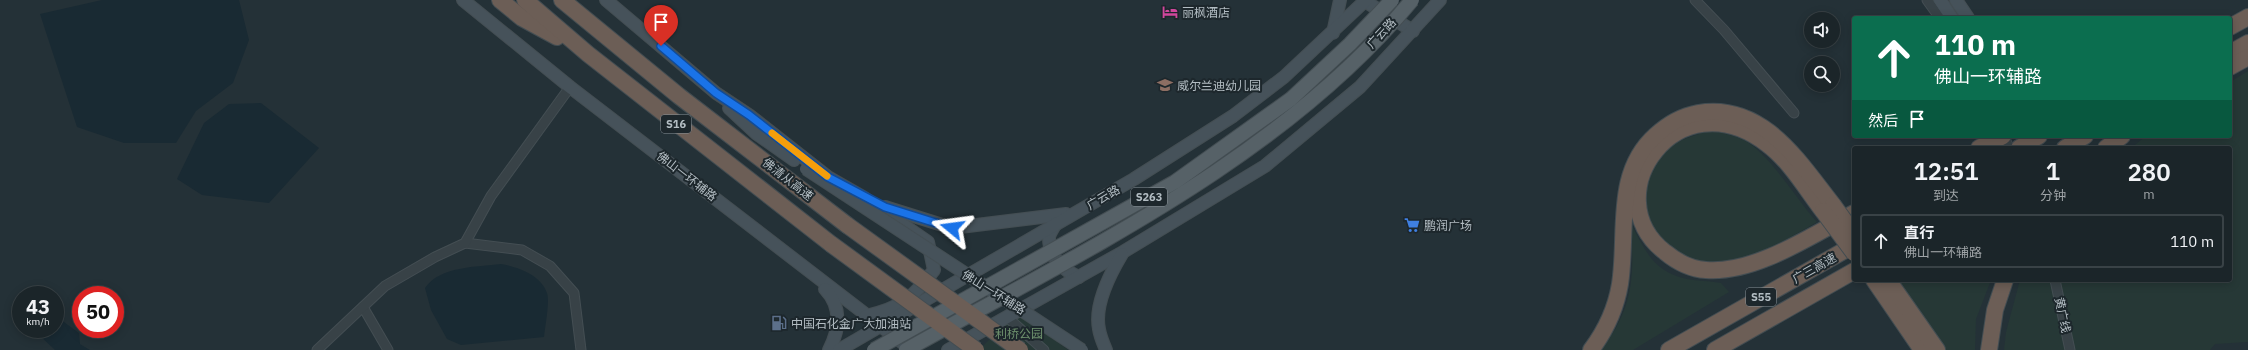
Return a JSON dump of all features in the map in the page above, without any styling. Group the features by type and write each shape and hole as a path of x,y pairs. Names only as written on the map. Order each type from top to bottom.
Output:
{"highway":[{"path":"500,0 522,18 588,54"},
{"name":"佛清从高速","path":"525,0 588,54 831,244 976,350"},
{"name":"佛清从高速","path":"562,0 679,96 847,225 1020,350"},
{"path":"2232,26 2248,16"},
{"path":"2232,52 2248,43"},
{"path":"2232,66 2248,57"},
{"path":"1591,350 1610,317 1620,284 1626,198 1634,164 1650,140 1673,122 1694,114 1708,112 1737,115 1754,122 1786,146 1828,208 1852,250"},
{"path":"1852,214 1762,259 1740,267 1706,270 1690,267 1674,259 1651,238 1640,211 1639,183 1651,155 1663,142 1675,133 1689,127 1705,124 1721,124 1737,127 1767,144 1782,158 1828,208 1852,232"},
{"path":"1983,146 1999,138"},
{"path":"2022,146 2036,138"},
{"path":"2068,146 2082,138"},
{"path":"2109,146 2119,138"},
{"name":"广三高速","path":"1669,350 1852,246"},
{"name":"广三高速","path":"1715,350 1852,272"},
{"path":"1876,282 1895,298 1937,350"},
{"path":"1889,282 1895,298 1922,350"},
{"path":"1989,350 1996,310 2004,282"}],"main road":[{"name":"佛山一环辅路","path":"463,0 570,86 599,107 813,276 912,350"},
{"path":"606,0 716,93 749,115 828,177 863,197 928,242 934,270 917,292 890,310 866,316"},
{"path":"1333,33 1340,0"},
{"path":"1365,0 1413,31"},
{"name":"广云路","path":"840,350 1160,163 1233,116 1284,77 1333,33 1365,0"},
{"path":"1392,0 1413,31"},
{"name":"广云路","path":"874,350 1175,182 1291,99 1350,44 1392,0"},
{"name":"广云路","path":"906,350 1117,232 1225,166 1291,116 1351,65 1412,0"},
{"name":"S263","path":"1413,31 1440,0"},
{"path":"1940,0 1951,16"},
{"path":"1956,0 1967,16"},
{"name":"广云路","path":"948,350 1008,318 1123,252 1265,166 1360,87 1413,31"},
{"name":"佛山一环辅路","path":"716,93 757,134 806,169 1082,350"},
{"path":"863,197 885,207 952,228 1076,213"},
{"path":"1056,223 1049,237 1053,256 1067,272 1079,277"},
{"path":"1106,350 1098,328 1100,303 1109,275 1123,252"},
{"path":"813,276 831,296 837,314 836,334 829,350"}],"street":[{"path":"1695,0 1724,30 1794,113"},
{"path":"1927,0 1939,16"},
{"path":"466,243 490,196 570,86"},
{"path":"317,350 385,286 435,257 466,243 522,250 550,266 574,293 581,350"},
{"name":"黄广线","path":"2056,282 2070,350"},
{"path":"363,307 388,350"},
{"path":"1008,318 1044,350"}],"green space":[{"path":"2248,71 2248,342 2215,344 2210,350 2004,350 2006,332 2019,282 2232,282 2232,146 2134,146 2144,138 2232,138 2232,81"},
{"path":"1711,130 1740,138 1753,146 1773,166 1817,222 1771,247 1747,257 1722,264 1712,265 1701,263 1690,259 1669,246 1660,238 1648,220 1646,197 1651,170 1657,157 1668,147 1689,137"},
{"path":"1630,222 1640,242 1651,258 1666,271 1675,276 1687,279 1721,283 1729,292 1633,350 1601,350 1612,335 1620,320 1630,290 1632,274 1632,241"},
{"path":"1899,282 1990,282 1976,319 1975,350 1946,350"},
{"name":"利桥公园","path":"1017,312 1068,350 979,350"}],"water":[{"path":"102,0 239,0 249,40 233,83 196,111 176,143 124,143 77,127 40,14"},
{"path":"261,103 319,148 269,203 202,195 177,179 204,123 229,104"},
{"path":"501,264 515,267 528,273 540,281 544,287 547,293 548,302 544,337 461,345 447,339 431,310 425,288 440,275 449,272 470,267"},
{"path":"64,322 72,328 72,338 79,338 80,344 90,350 55,350 42,338 64,338"}],"slow traffic":[{"path":"772,133 827,176"}],"place":[{"name":"丽枫酒店","path":"1170,12"},
{"name":"威尔兰迪幼儿园","path":"1165,85"},
{"name":"鹏润广场","path":"1412,225"},
{"name":"中国石化金广大加油站","path":"779,323"}],"route":[{"path":"661,46 716,93 749,115 828,177 863,197 885,207 952,228"}]}
